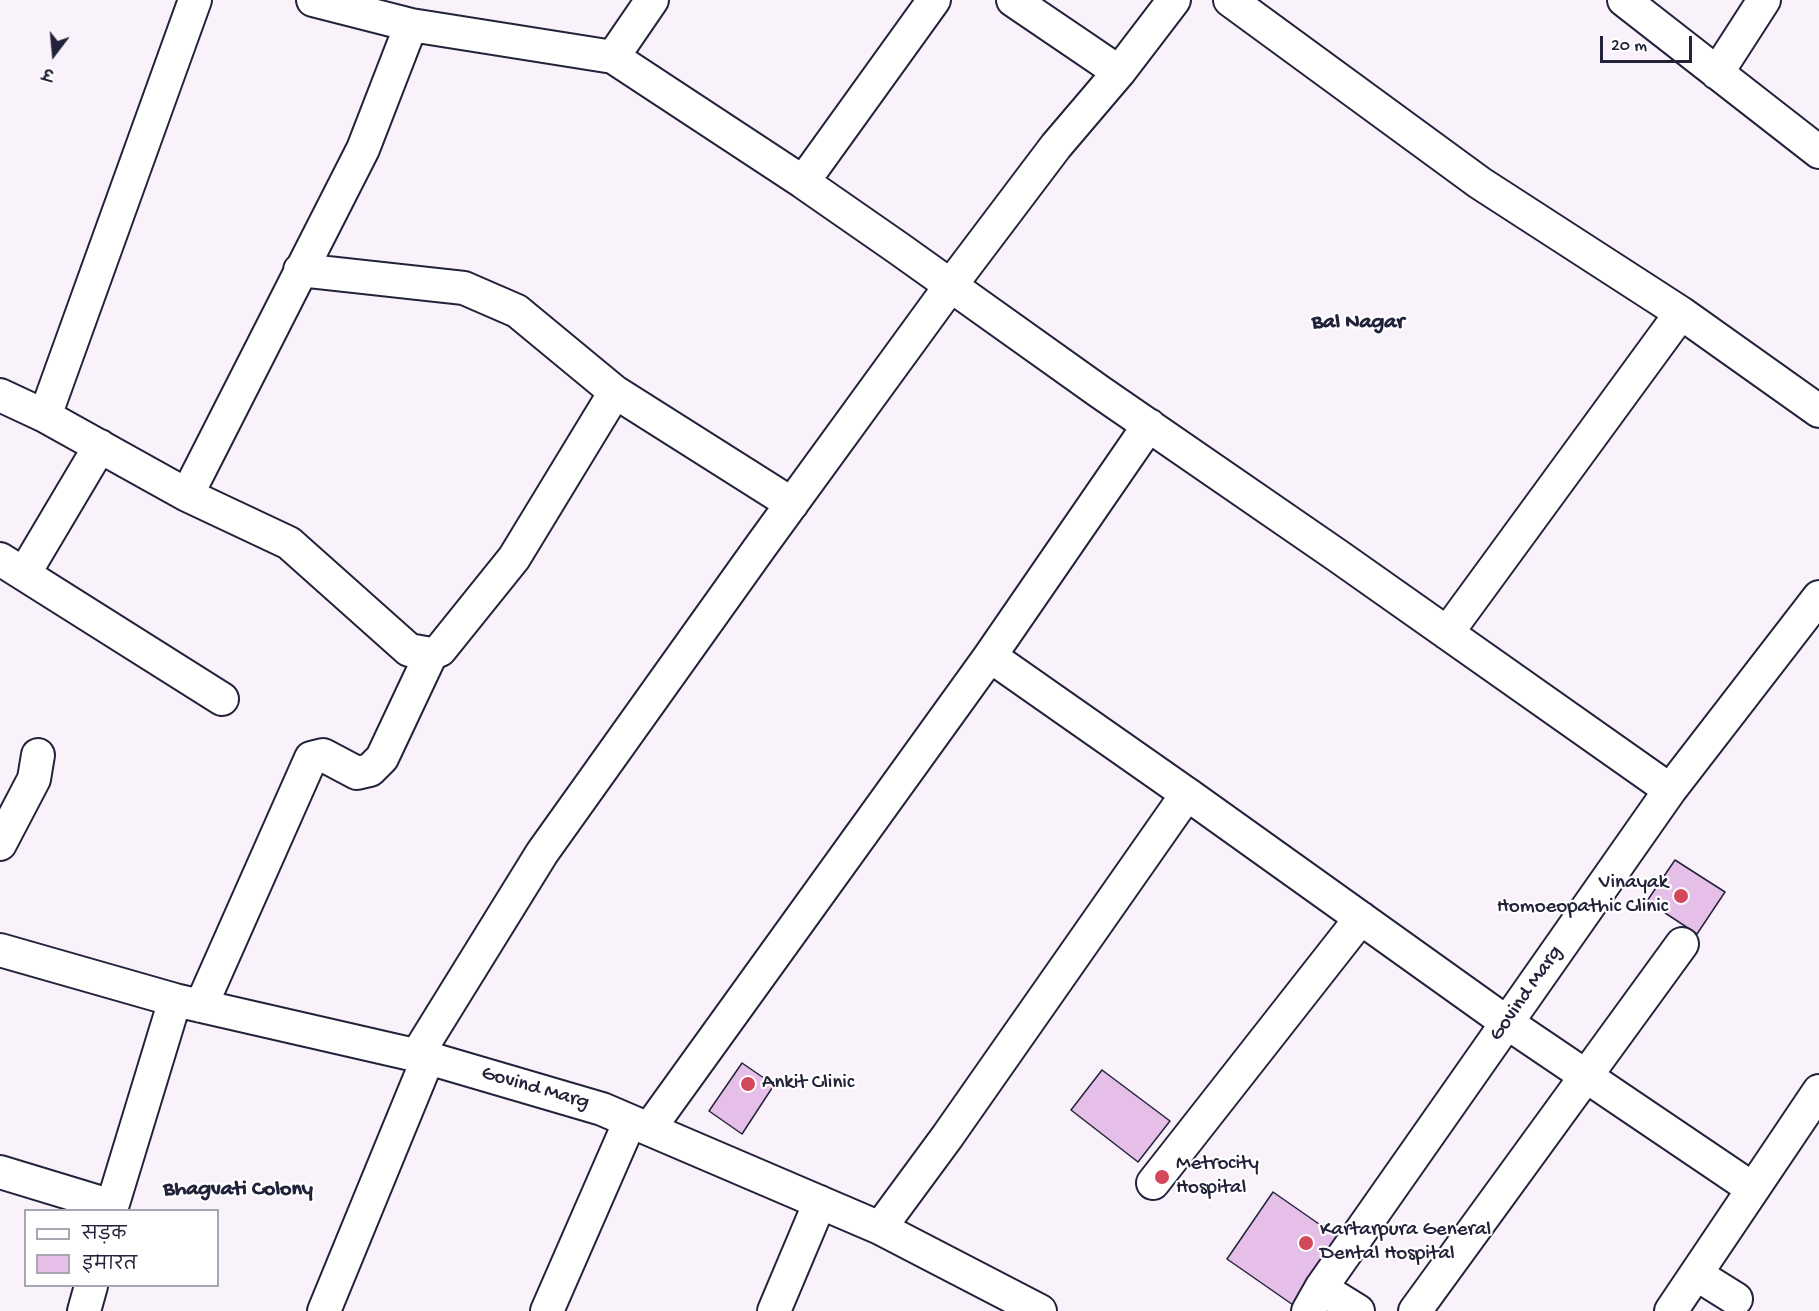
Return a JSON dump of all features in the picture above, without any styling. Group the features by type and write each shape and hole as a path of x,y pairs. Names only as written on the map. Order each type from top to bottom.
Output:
{"street":[{"path":"45,416 195,0"},
{"path":"613,57 652,0"},
{"path":"803,182 934,0"},
{"path":"324,1311 423,1056 542,852 951,285 1056,146 1119,72 1174,0"},
{"path":"1230,0 1480,183 1681,313 1819,411"},
{"path":"1624,0 1819,153"},
{"path":"1717,73 1764,0"},
{"path":"1016,1 1119,72"},
{"path":"333,2 411,25 613,57 803,182 1670,790"},
{"path":"187,495 363,149 411,25"},
{"path":"300,270 464,288 517,311 615,392 792,504"},
{"path":"1447,633 1681,313"},
{"path":"0,396 45,416 187,495 289,543 409,650 431,654 440,651 514,558 615,392"},
{"path":"548,1311 639,1125 990,656 1149,426"},
{"path":"100,446 12,567 222,699"},
{"name":"Govind Marg","path":"1314,1300 1670,790 1819,597"},
{"path":"0,1172 111,1208 188,1003 311,758 323,755 357,772 370,770 382,758 431,654"},
{"path":"990,656 1506,1022 1753,1189"},
{"path":"0,844 34,779 38,755"},
{"path":"880,1228 947,1137 1187,794"},
{"path":"1153,1183 1361,918"},
{"path":"1415,1311 1682,944"},
{"name":"Govind Marg","path":"0,950 188,1003 423,1056 602,1109 880,1228 997,1301 1040,1311"},
{"path":"1671,1311 1819,1090"},
{"path":"774,1311 820,1202"},
{"path":"1696,1274 1737,1299"},
{"path":"84,1311 91,1287"},
{"path":"1314,1300 1358,1311"}],"building":[{"path":"1675,860 1725,892 1697,934 1647,901"},
{"path":"742,1063 774,1085 742,1134 709,1111"},
{"path":"1102,1070 1170,1121 1138,1162 1071,1110"},
{"path":"1273,1192 1342,1240 1296,1307 1227,1259"}],"place":[{"name":"Vinayak Homoeopathic Clinic","path":"1681,896"},
{"name":"Ankit Clinic","path":"748,1084"},
{"name":"Metrocity Hospital","path":"1162,1177"},
{"name":"Kartarpura General Dental Hospital","path":"1306,1243"}],"district":[{"name":"Bal Nagar","path":"1358,324"},
{"name":"Bhagvati Colony","path":"238,1191"}]}
